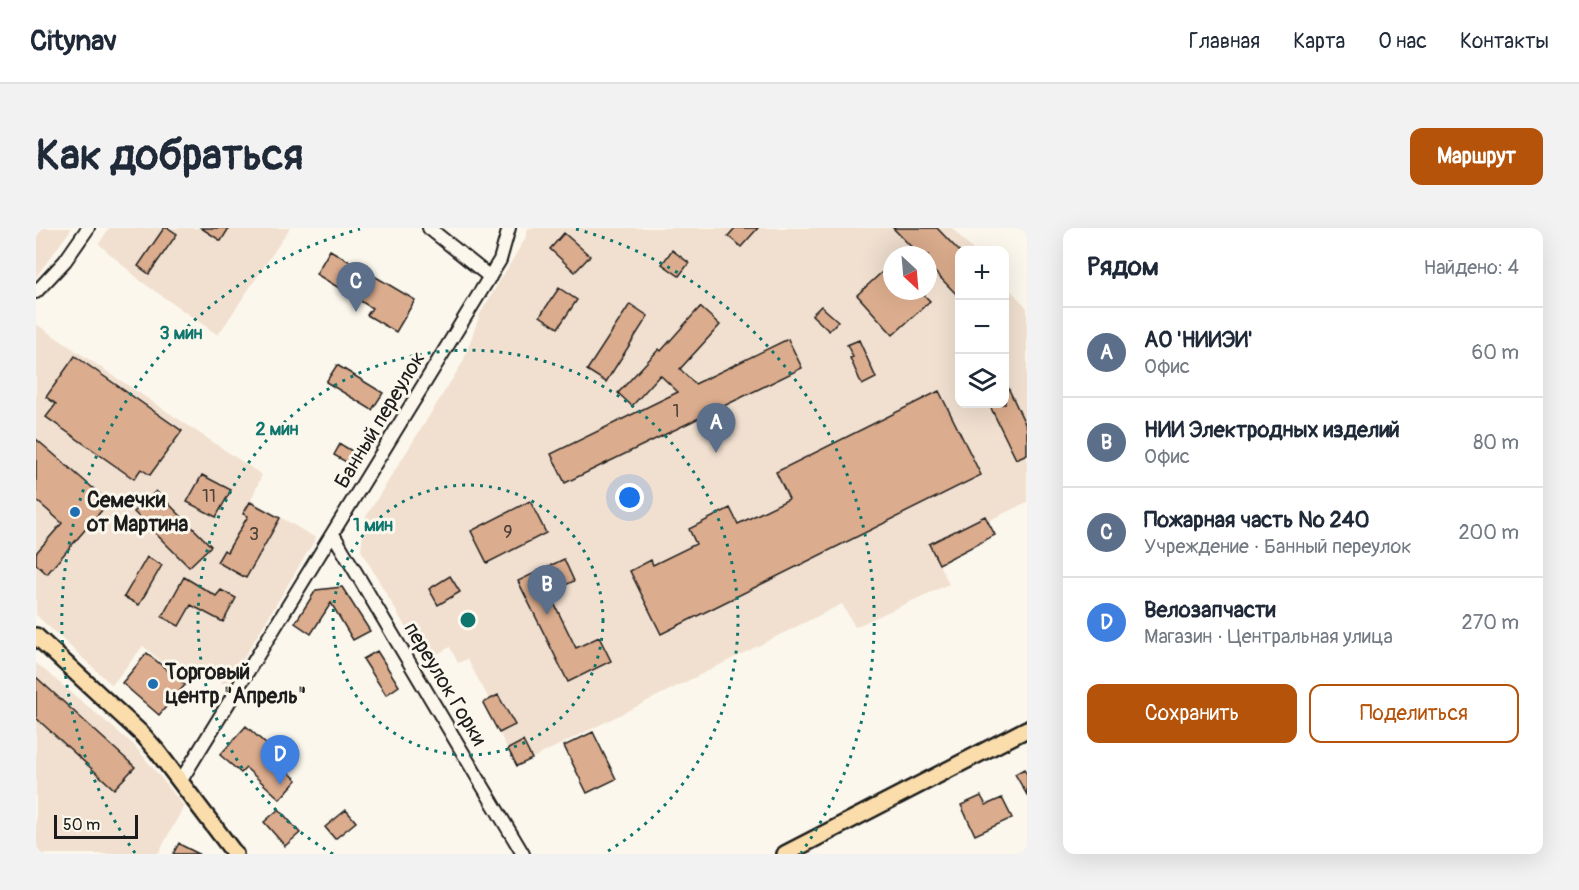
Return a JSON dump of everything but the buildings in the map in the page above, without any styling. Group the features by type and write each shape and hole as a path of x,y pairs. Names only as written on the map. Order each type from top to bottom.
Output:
{"main road":[{"path":"36,636 143,735 235,854"},
{"path":"785,854 1027,729"}],"street":[{"path":"36,292 65,261 88,228"},
{"path":"429,228 490,277"},
{"name":"Банный переулок","path":"180,782 490,277 500,260 509,228"},
{"name":"переулок Горки","path":"333,534 523,854"}],"shaded area":[{"path":"36,228 72,228 36,277"},
{"path":"109,228 290,228 218,335 142,282 99,244"},
{"path":"528,228 952,228 969,246 955,246 955,408 1009,408 1009,288 1027,308 1027,502 988,521 995,535 939,564 949,584 855,627 842,604 517,766 483,703 489,699 467,659 458,663 450,647 425,661 361,550 365,518 463,362 480,314 525,239"},
{"path":"36,324 262,475 251,500 316,538 227,686 199,666 186,682 143,646 112,685 36,615"},
{"path":"36,663 134,745 184,806 158,854 36,854"}],"place":[{"name":"Пожарная часть № 240","path":"356,312"},
{"name":"АО 'НИИЭИ'","path":"716,453"},
{"name":"Семечки от Мартина","path":"75,512"},
{"name":"НИИ Электродных изделий","path":"547,615"},
{"name":"Торговый центр \"Апрель\"","path":"153,684"},
{"name":"Велозапчасти","path":"280,785"}]}
